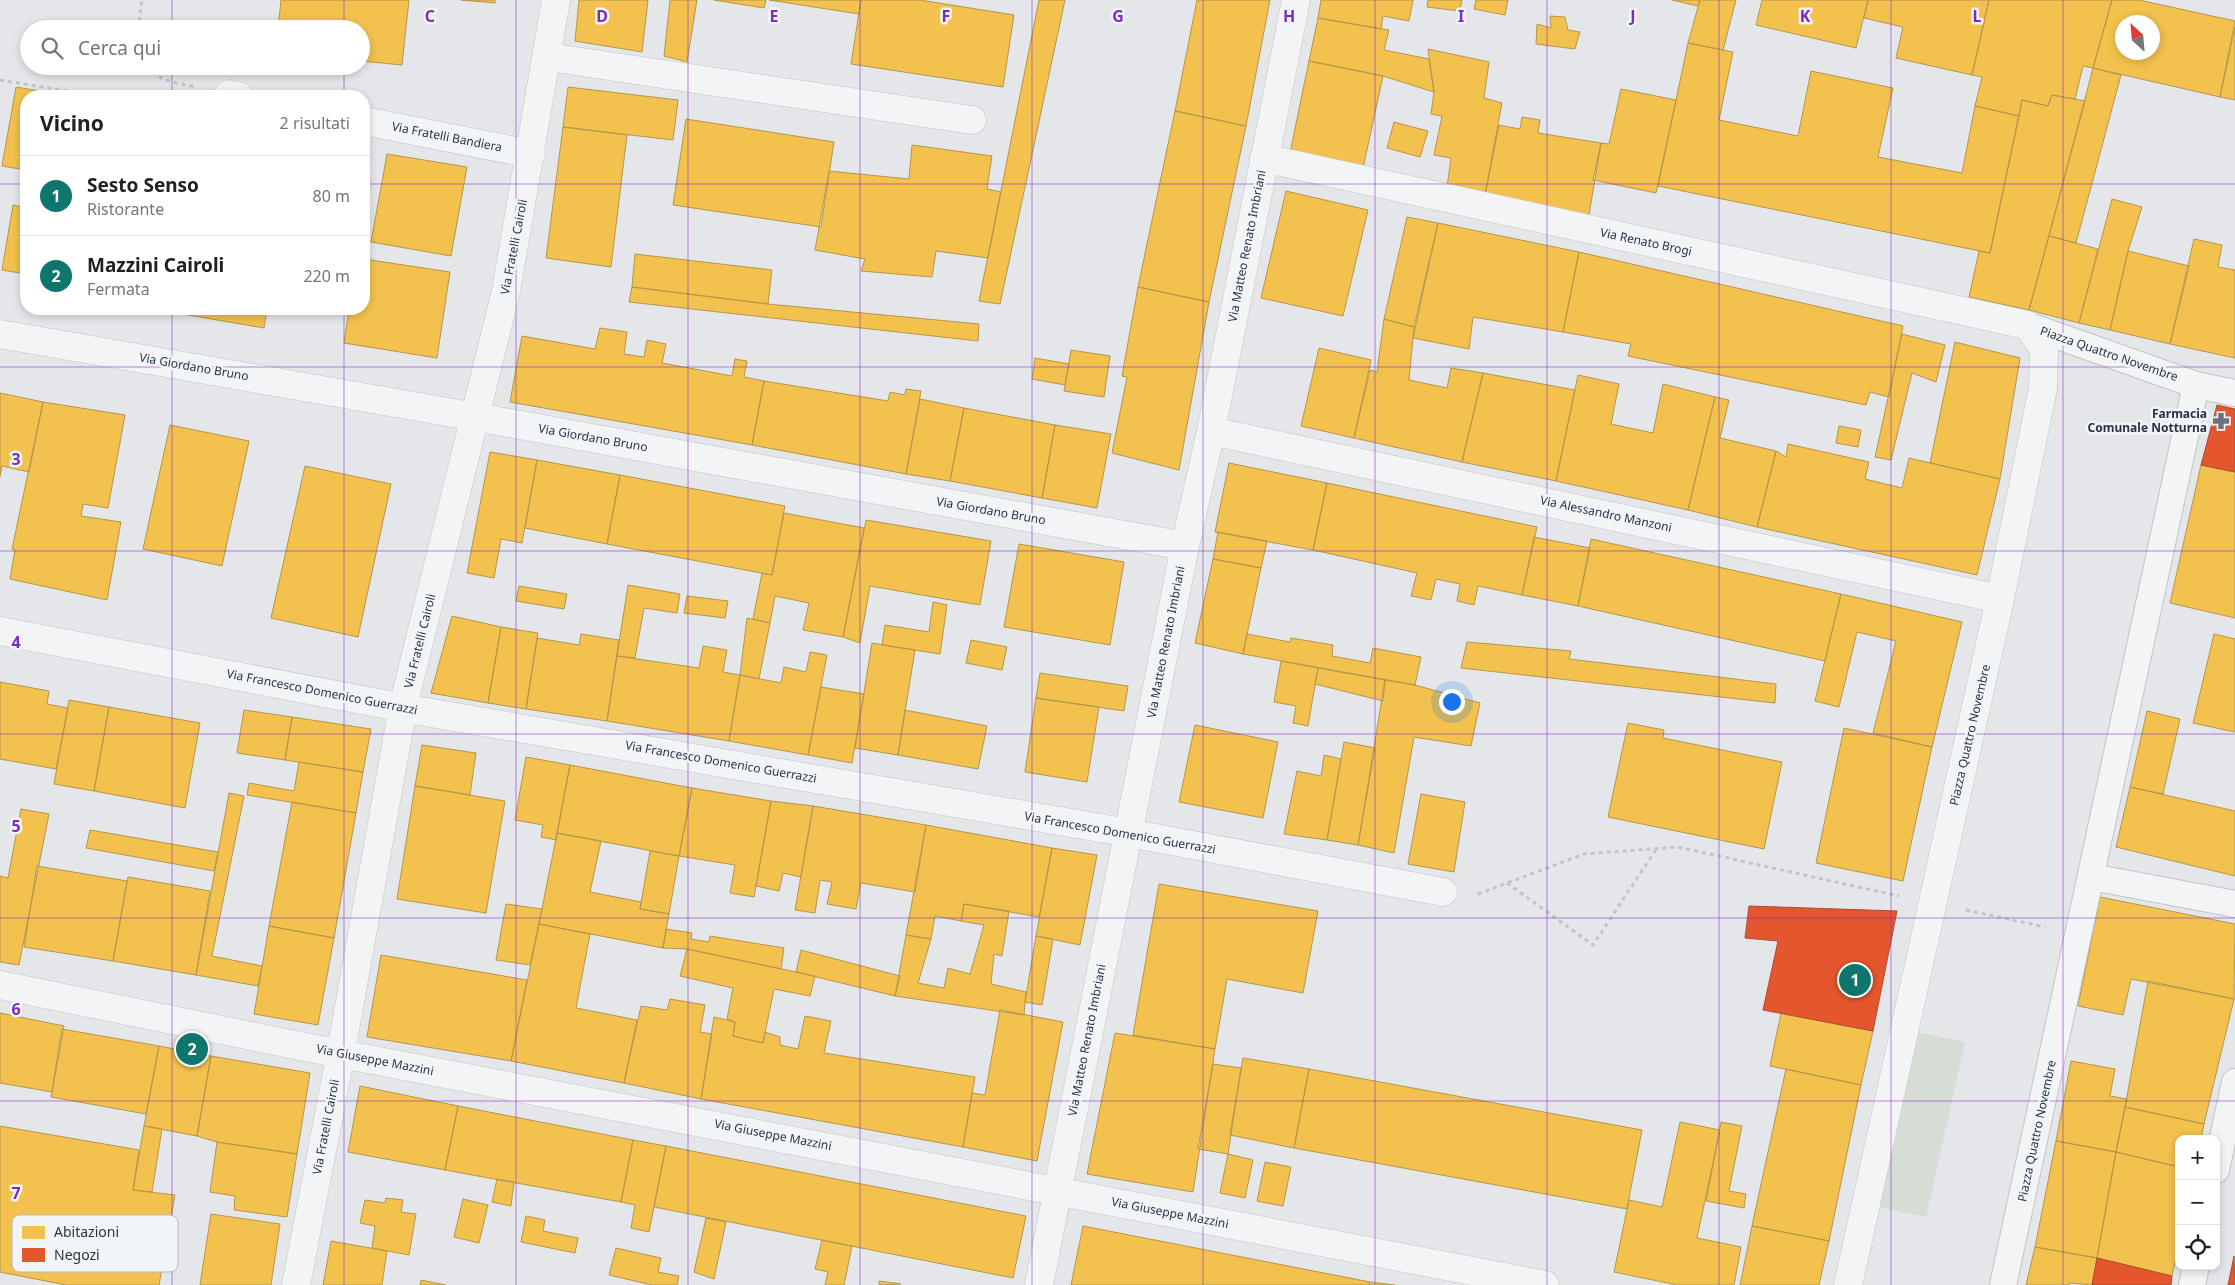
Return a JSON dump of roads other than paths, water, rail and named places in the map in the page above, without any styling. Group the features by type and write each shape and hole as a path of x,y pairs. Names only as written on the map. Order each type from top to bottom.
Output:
{"street":[{"name":"Via Fratelli Cairoli","path":"296,1285 403,707 506,291 548,57 556,0"},
{"name":"Via Matteo Renato Imbriani","path":"1039,1285 1056,1190 1185,546 1211,431 1296,0"},
{"path":"548,57 972,120"},
{"name":"Via Fratelli Bandiera","path":"370,122 531,154"},
{"name":"Via Renato Brogi","path":"1264,158 2027,326"},
{"name":"Piazza Quattro Novembre","path":"2003,1285 2080,934 2196,385 2027,326"},
{"name":"Piazza Quattro Novembre","path":"1848,1285 2000,599 2043,388 2044,349 2027,326"},
{"name":"Via Giordano Bruno","path":"0,334 476,417 1185,546"},
{"path":"2196,385 2235,393"},
{"name":"Via Alessandro Manzoni","path":"1211,431 2000,599"},
{"name":"Via Francesco Domenico Guerrazzi","path":"0,631 403,707 1129,832 1443,892"},
{"path":"2092,877 2235,904"},
{"name":"Via Giuseppe Mazzini","path":"0,985 340,1053 1545,1285"},
{"path":"2220,1151 2235,1082"},
{"path":"2192,1285 2195,1270"}],"place":[{"name":"Farmacia Comunale Notturna","path":"2221,421"},
{"name":"Sesto Senso","path":"1855,980"},
{"name":"Mazzini Cairoli","path":"192,1049"}]}
